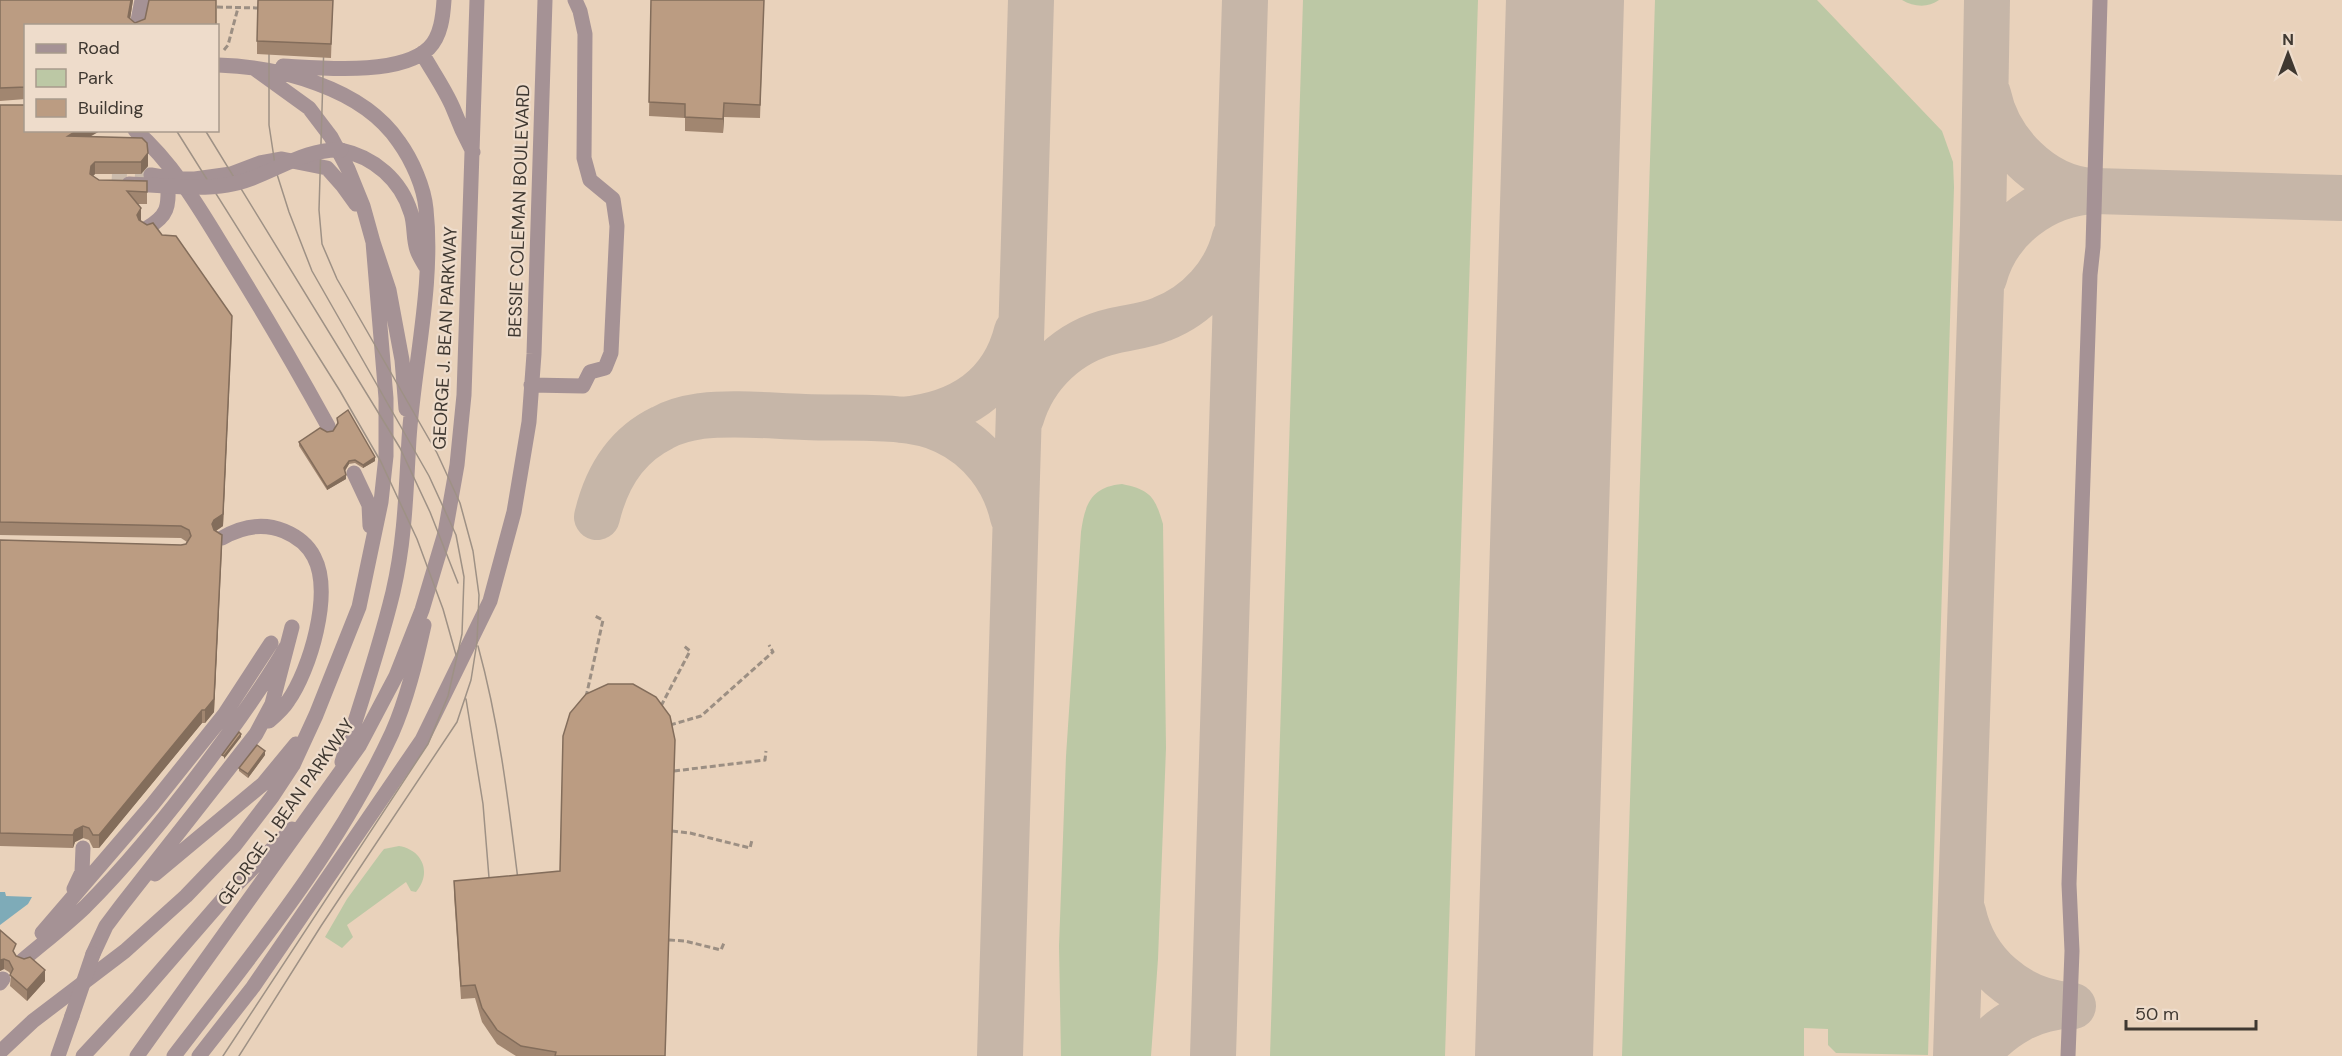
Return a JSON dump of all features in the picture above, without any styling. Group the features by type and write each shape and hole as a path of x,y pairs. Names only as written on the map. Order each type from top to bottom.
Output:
{"street":[{"path":"136,24 142,0"},
{"path":"219,60 248,64 356,69 395,63 422,53 436,38 444,0"},
{"name":"GEORGE J. BEAN PARKWAY","path":"137,1056 359,746 396,676 422,610 445,533 457,465 464,395 477,0"},
{"name":"BESSIE COLEMAN BOULEVARD","path":"199,1056 253,987 422,740 490,601 514,512 529,422 545,0"},
{"path":"531,385 583,386 590,372 605,368 611,353 617,226 613,199 591,180 584,158 585,34 575,0"},
{"path":"2068,1056 2072,951 2069,884 2100,0"},
{"path":"422,53 453,108 457,123 473,152"},
{"path":"219,60 301,77 340,93 377,117 399,141 417,175 426,206 428,243 420,349 409,439 404,531 393,591 380,641 336,779"},
{"path":"248,64 309,108 331,137 348,168 389,290 402,360 409,439"},
{"path":"137,132 157,152 191,194 270,323 328,426"},
{"path":"110,183 226,185 326,149 359,153 396,182 411,212 417,249 426,267"},
{"path":"151,176 168,179 195,179 231,174 260,163 282,159 298,161 327,168 343,186 367,222"},
{"path":"147,228 160,220 168,206 168,179"},
{"path":"0,1052 33,1021 125,951 186,896 235,845 293,765 352,628 359,607 381,502 386,456 386,398 373,242"},
{"path":"354,473 369,506 370,529 365,580"},
{"path":"222,538 250,527 280,529 291,534 309,550 320,576 318,620 308,662 287,704 256,734"},
{"path":"174,1056 289,907 336,837 363,790 392,731 414,669 445,533"},
{"path":"279,645 268,678 182,797 85,907 22,959 152,805 292,627"},
{"path":"58,1056 93,954 106,926 256,734 273,705 279,685 279,645"},
{"path":"121,906 156,872 263,783 290,752 316,715"},
{"path":"83,1056 139,996 230,891 323,797"},
{"path":"66,906 82,872 83,848"}],"path":[{"path":"216,7 259,8"},
{"path":"219,60 228,45 238,8"},
{"path":"586,700 603,620 595,616"},
{"path":"667,726 701,716 773,652 769,645"},
{"path":"656,710 663,705 690,651 684,646"},
{"path":"674,771 765,760 766,751"},
{"path":"672,831 690,833 750,848 752,840"},
{"path":"669,940 685,941 721,950 724,943"}],"shaded area":[{"path":"0,0 2342,0 2342,1056 0,1056"}],"green space":[{"path":"1303,0 1478,0 1445,1056 1270,1056"},
{"path":"1655,0 1817,0 1942,131 1953,162 1928,1055 1836,1053 1828,1045 1828,1029 1804,1028 1804,1056 1622,1056"},
{"path":"1902,0 1939,0 1921,6"},
{"path":"1122,484 1146,492 1154,501 1163,524 1166,748 1158,959 1151,1056 1061,1056 1059,946 1066,756 1081,532 1088,505 1096,493"},
{"path":"399,846 414,852 422,863 423,877 416,892 411,891 406,882 347,925 353,937 342,948 325,937 347,899 384,849"}],"water":[{"path":"0,892 5,892 6,896 32,897 28,904 0,925"}],"building":[{"path":"0,0 131,0 128,17 135,23 145,19 149,0 216,0 216,24 24,24 24,87 0,88"},
{"path":"258,0 333,0 331,44 257,41"},
{"path":"651,0 764,0 760,105 724,103 723,119 685,117 685,104 649,102"},
{"path":"0,105 24,105 24,132 75,132 68,136 142,138 147,143 148,153 141,162 95,162 91,166 90,174 99,180 147,181 147,192 127,191 141,208 137,215 139,220 147,225 153,223 162,235 176,236 232,316 223,514 212,524 214,530 222,535 214,699 205,710 202,710 99,835 93,835 89,828 83,826 75,830 73,835 0,833 0,540 181,545 186,544 191,536 189,530 181,526 0,522"},
{"path":"348,410 375,457 363,465 355,460 349,461 344,468 346,475 327,487 299,442 320,428 327,432 333,431 338,423 337,418"},
{"path":"608,684 633,684 656,697 670,716 675,740 665,1056 555,1056 556,1052 521,1046 497,1030 482,1008 475,985 461,986 454,881 560,871 563,736 570,713 586,694"},
{"path":"239,732 241,734 224,756 222,755"},
{"path":"257,745 265,751 248,774 239,768"},
{"path":"0,930 16,944 13,951 16,956 24,959 30,957 45,970 27,990 10,975 13,969 9,961 0,960"}],"taxiway":[{"path":"1000,1056 1031,0"},
{"path":"1213,1056 1245,0"},
{"path":"1956,1056 1983,225 1987,0"},
{"path":"1988,94 2001,129 2025,159 2040,172 2056,181 2074,188 2092,191"},
{"path":"1984,278 1990,260 2000,244 2025,216 2058,198 2076,193 2095,191 2342,198"},
{"path":"1021,418 1027,402 1044,374 1068,351 1097,336 1162,319 1199,297 1209,287 1225,263 1235,237"},
{"path":"902,420 942,412 975,395 1001,368 1017,331"},
{"path":"597,517 606,490 619,465 649,435 671,423 686,419 740,414 896,419 930,425 958,438 980,455 1004,490 1013,517"},
{"path":"1963,912 1977,947 2001,976 2032,996 2069,1005"},
{"path":"1532,1056 1535,1003"},
{"path":"1977,1056 1996,1035 2019,1019 2045,1009 2073,1006"}],"runway":[{"path":"1534,1056 1565,0"}],"tunnel":[{"path":"112,173 151,175"}],"tram line":[{"path":"223,1056 428,744 448,696 462,634 464,577 456,535 429,476 312,271 289,212 276,171 269,125 269,39"},
{"path":"239,1056 321,926 457,722 471,680 477,642 479,595 473,551 460,503 437,453 337,279 322,244 319,210 324,42"},
{"path":"177,132 340,391 381,462 417,539 443,609 456,655"},
{"path":"206,132 400,448 430,512 458,583"},
{"path":"478,646 498,736 519,888"},
{"path":"466,699 483,804 490,890"}]}
